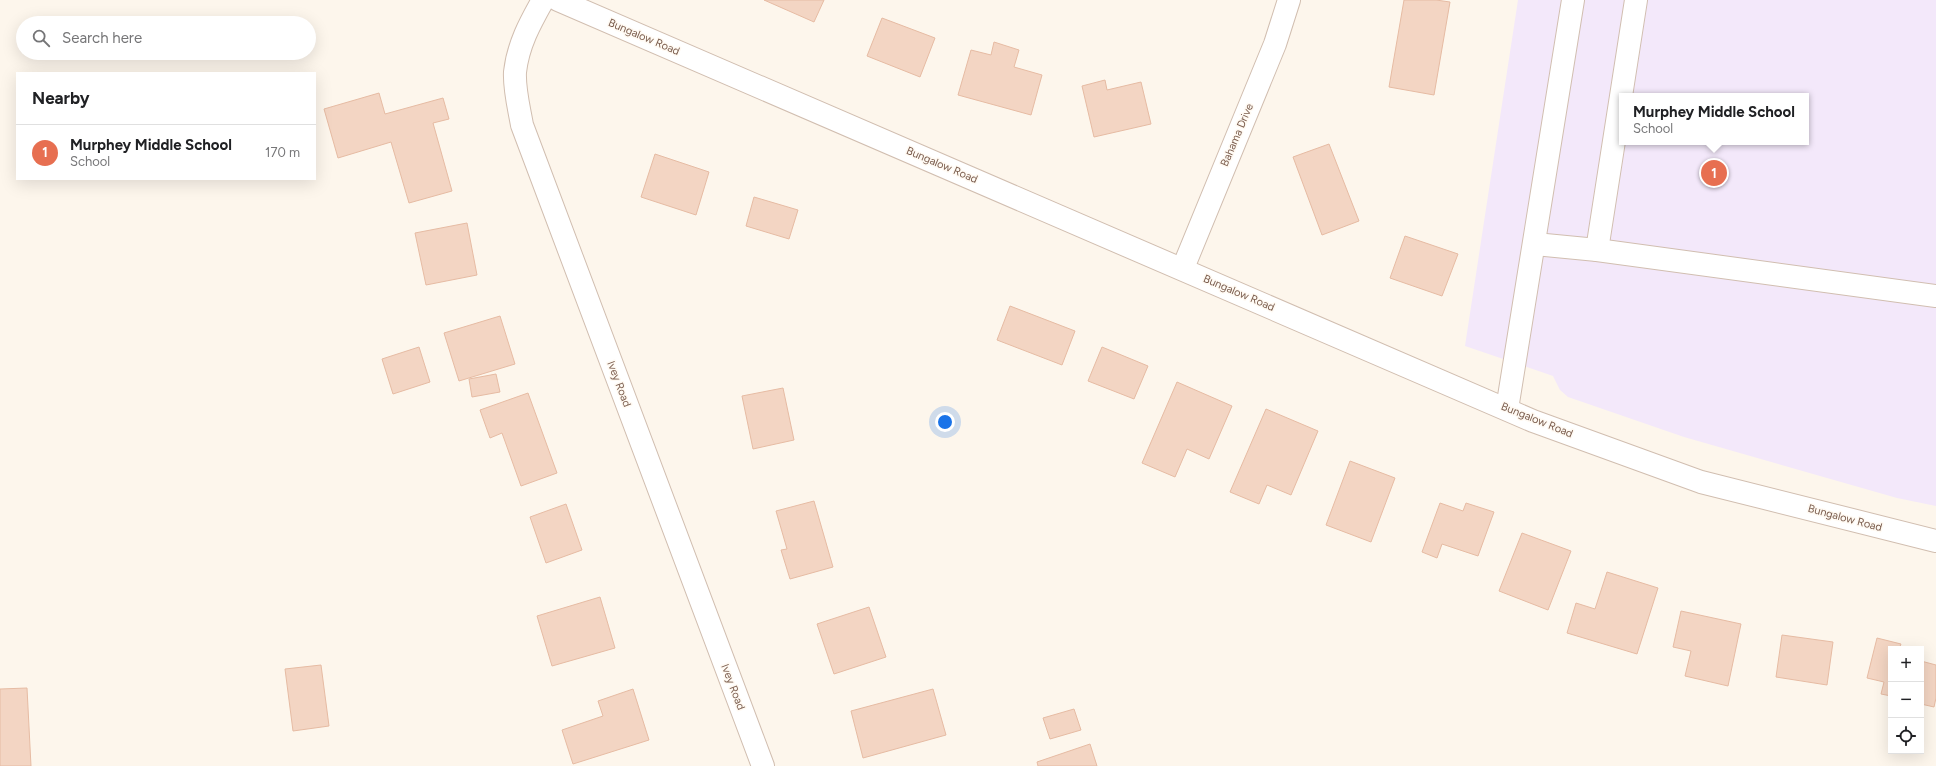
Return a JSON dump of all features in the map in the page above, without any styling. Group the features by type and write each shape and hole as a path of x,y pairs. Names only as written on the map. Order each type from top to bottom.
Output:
{"street":[{"name":"Ivey Road","path":"543,0 526,30 519,51 515,74 522,125 541,179 763,766"},
{"name":"Bungalow Road","path":"558,0 1183,268 1533,421 1702,482 1936,541"},
{"name":"Bahama Drive","path":"1183,268 1275,44 1289,0"},
{"path":"1507,409 1535,244 1573,0"},
{"path":"1621,93 1636,0"},
{"path":"1597,250 1619,109"},
{"path":"1535,244 1597,250 1936,296"}],"shaded area":[{"path":"1518,0 1936,0 1936,506 1897,498 1684,437 1568,397 1560,390 1553,376 1465,346"}],"building":[{"path":"764,0 824,0 814,22"},
{"path":"1404,0 1436,0 1450,2 1434,95 1389,87"},
{"path":"882,18 935,38 920,77 867,56"},
{"path":"994,42 1019,50 1014,67 1042,75 1031,115 958,95 971,50 991,55"},
{"path":"1105,80 1107,90 1141,82 1151,124 1094,137 1082,86"},
{"path":"379,93 385,114 443,98 449,119 433,123 452,191 409,203 391,142 338,158 324,109"},
{"path":"1329,144 1359,221 1322,235 1293,157"},
{"path":"655,154 709,172 696,215 641,197"},
{"path":"754,197 798,210 789,239 746,226"},
{"path":"467,223 477,275 426,285 415,233"},
{"path":"1405,236 1458,254 1442,296 1390,278"},
{"path":"1010,306 1075,331 1062,365 997,340"},
{"path":"500,316 515,364 459,381 444,333"},
{"path":"419,347 430,382 393,394 382,359"},
{"path":"1102,347 1148,366 1134,399 1088,381"},
{"path":"496,374 500,392 472,397 469,379"},
{"path":"1177,382 1232,406 1209,459 1187,449 1175,477 1142,463"},
{"path":"783,388 794,440 753,449 742,396"},
{"path":"528,393 557,473 521,486 502,433 490,438 480,410"},
{"path":"1266,409 1318,431 1291,495 1267,485 1259,504 1230,492"},
{"path":"1350,461 1395,478 1371,542 1326,525"},
{"path":"814,501 833,567 790,579 781,550 787,549 776,511"},
{"path":"1440,503 1463,511 1466,503 1494,512 1478,556 1442,544 1437,558 1422,552"},
{"path":"566,504 582,550 546,563 530,517"},
{"path":"1522,533 1571,551 1548,610 1499,591"},
{"path":"1607,572 1658,588 1637,654 1567,633 1576,603 1595,609"},
{"path":"600,597 615,648 552,666 537,616"},
{"path":"869,607 886,657 834,674 817,624"},
{"path":"1681,611 1741,624 1728,686 1685,676 1691,651 1673,647"},
{"path":"1782,635 1833,642 1827,685 1776,677"},
{"path":"1877,638 1901,644 1900,646 1888,646 1888,695 1881,694 1884,682 1867,678"},
{"path":"1924,662 1936,665 1936,698 1934,707 1924,705"},
{"path":"321,665 329,726 293,731 285,669"},
{"path":"27,688 31,766 0,766 0,689"},
{"path":"633,689 649,740 573,764 562,730 603,716 598,701"},
{"path":"933,689 946,735 863,758 851,711"},
{"path":"1074,709 1081,730 1050,739 1043,718"},
{"path":"1090,744 1097,766 1038,766 1037,762"}],"place":[{"name":"Murphey Middle School","path":"1714,173"}]}
